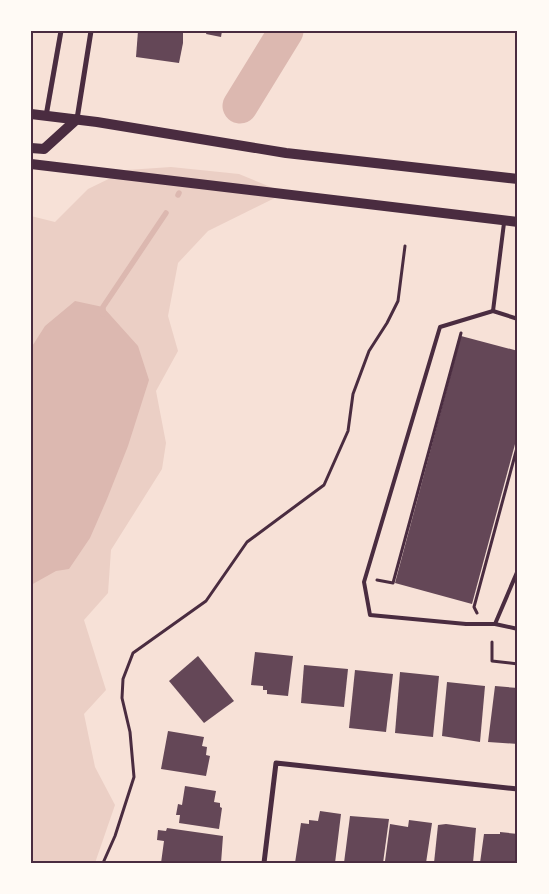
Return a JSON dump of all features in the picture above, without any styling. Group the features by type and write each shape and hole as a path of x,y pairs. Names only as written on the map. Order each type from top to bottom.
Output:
{"main road":[{"path":"31,114 77,119 286,153 518,179"},
{"path":"31,148 44,149 77,119"},
{"path":"31,164 518,222"}],"street":[{"path":"46,116 61,31"},
{"path":"77,119 91,31"},
{"path":"264,863 276,763 518,789"}],"lane":[{"path":"492,311 505,220"},
{"path":"518,319 492,311 440,327 364,582 370,615 466,624 495,624 518,629"},
{"path":"495,624 518,570"}],"path":[{"path":"103,863 115,836 134,777 130,732 122,698 123,679 133,653 206,601 247,542 324,485 348,432 354,394 369,351 387,323 398,301 405,246"},
{"path":"377,580 394,584 461,332"},
{"path":"477,613 474,607 518,444"},
{"path":"492,642 492,661 518,664"}],"shaded area":[{"path":"171,167 239,174 285,193 208,231 178,263 168,316 178,351 156,391 166,443 162,469 111,550 108,593 84,620 106,690 84,714 95,767 115,805 95,863 31,863 31,216 55,222 88,189 127,170"},
{"path":"75,301 103,307 138,346 149,380 128,446 90,538 69,569 56,571 31,585 31,348 45,326"}],"building":[{"path":"138,31 183,31 179,63 136,57"},
{"path":"207,31 222,31 221,37 206,34"},
{"path":"461,336 518,351 518,433 472,604 395,583"},
{"path":"255,652 293,656 288,696 267,694 267,690 263,690 263,686 251,685"},
{"path":"198,656 234,701 204,723 169,681"},
{"path":"304,665 348,669 344,707 301,703"},
{"path":"355,670 393,674 386,732 349,728"},
{"path":"400,672 439,676 433,737 395,733"},
{"path":"447,682 485,686 480,742 442,736"},
{"path":"495,686 518,688 518,744 488,742"},
{"path":"168,731 204,737 202,746 207,747 206,755 210,756 206,776 161,769"},
{"path":"185,786 216,791 214,802 220,803 222,808 219,829 179,823 180,815 176,815 178,804 182,805"},
{"path":"320,811 341,814 335,863 295,863 301,823 309,824 309,820 318,821"},
{"path":"350,816 389,819 383,863 344,863"},
{"path":"409,820 432,823 426,863 385,861 390,824 408,827"},
{"path":"446,824 476,828 473,863 434,863 438,825"},
{"path":"167,828 223,836 221,863 161,863 164,841 157,840 158,830 166,831"},
{"path":"500,832 518,834 518,863 480,863 484,834 500,834"}],"waterway":[{"path":"240,106 286,31"},
{"path":"103,314 103,307 166,213"}]}
